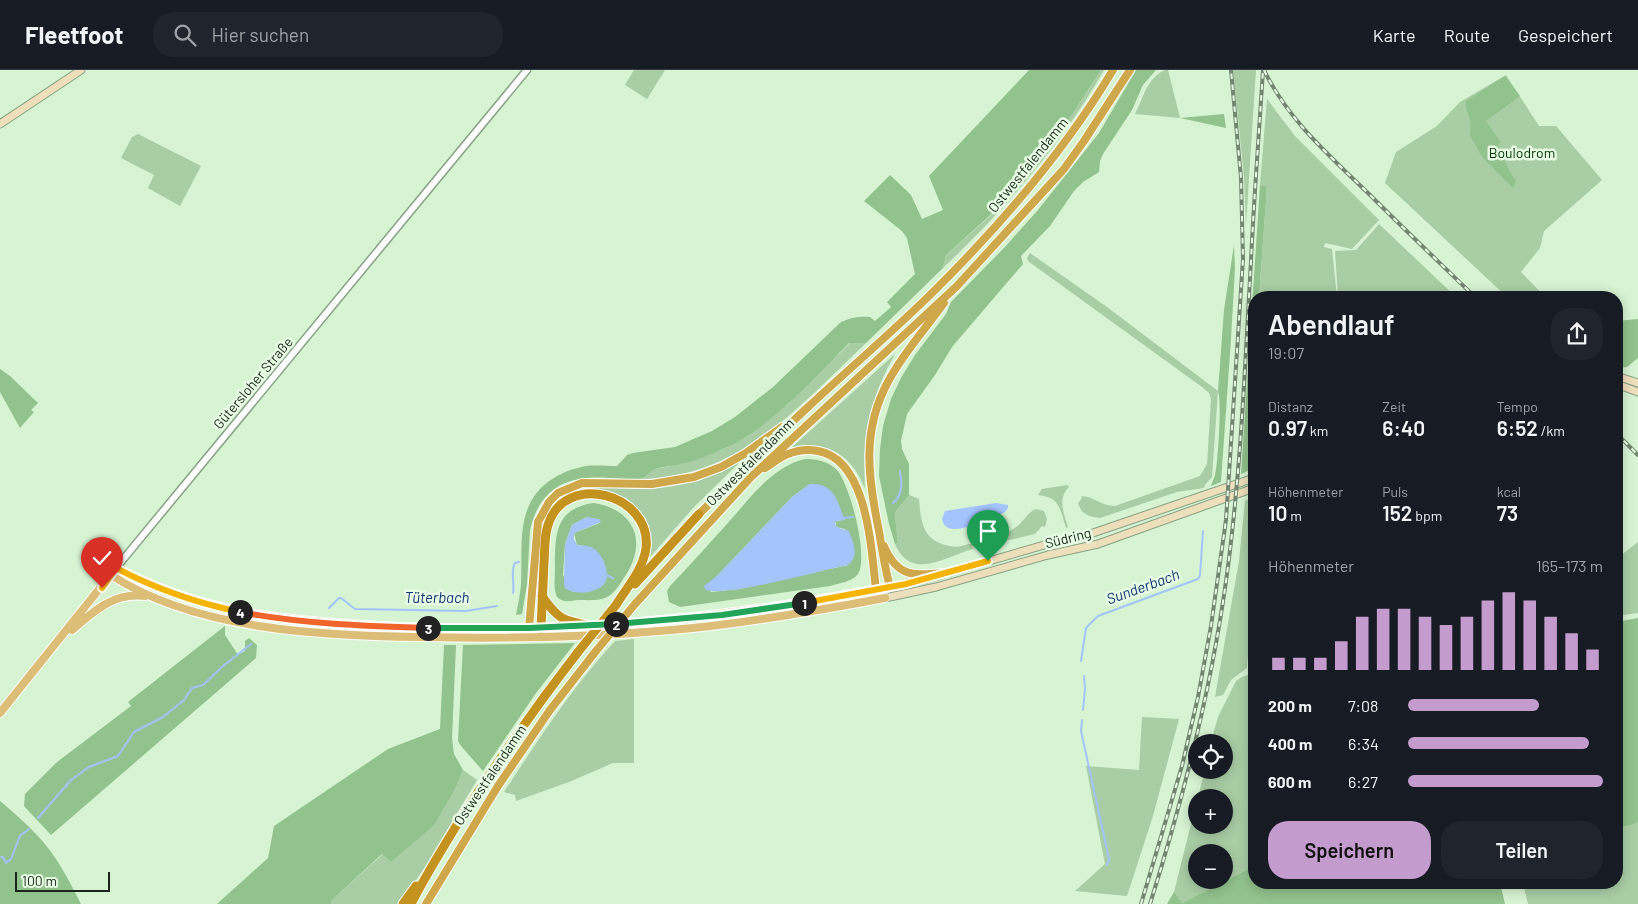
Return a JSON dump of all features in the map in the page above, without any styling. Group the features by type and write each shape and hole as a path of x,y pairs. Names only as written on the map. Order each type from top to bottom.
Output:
{"highway":[{"name":"Ostwestfalendamm","path":"411,904 426,875 488,776 536,707 616,605 699,514 805,410 929,296 981,243 1051,162 1088,110 1113,70"},
{"name":"Ostwestfalendamm","path":"427,904 489,800 550,710 635,604 751,477 957,286 1064,169 1130,70"},
{"path":"890,587 870,488 870,443 875,414 897,367 957,286"},
{"path":"529,628 538,522 549,502 558,493 582,483 652,484 694,477 721,467 746,453 805,410"},
{"path":"751,477 783,457 803,450 822,452 839,460 853,479 861,499 872,552 876,590"},
{"path":"541,628 545,540 548,524 562,503 575,496 590,493 613,496 634,512 641,524 646,548 640,568 616,605"},
{"path":"880,538 891,562 903,571 914,575 946,573"},
{"path":"542,596 557,616 571,622 592,626"},
{"path":"403,904 426,875"}],"main road":[{"path":"0,124 81,70"},
{"path":"1623,378 1638,383"},
{"path":"1623,386 1637,391"},
{"name":"Südring","path":"116,568 170,593 256,615 378,627 461,629 592,626 722,615 774,608 890,587 1093,533 1248,480"},
{"name":"Südring","path":"111,575 126,585 154,598 188,610 217,618 310,631 402,637 536,637 693,628 776,617 936,587 1048,555 1098,544 1248,490"},
{"name":"Gütersloher Straße","path":"0,713 116,568"},
{"path":"876,590 885,598 890,587"},
{"path":"59,641 102,605 112,600 133,596 154,598"},
{"path":"529,628 536,637 541,628"}],"street":[{"name":"Gütersloher Straße","path":"116,568 528,70"},
{"path":"1637,391 1638,383"}],"green space":[{"path":"634,70 665,70 647,99 625,85"},
{"path":"1029,70 1101,70 1064,127 1026,176 997,209 946,255 943,268 866,343 849,343 790,402 756,430 739,441 697,460 656,469 640,479 581,479 558,487 549,494 541,503 530,530 527,584 522,614 516,615 521,585 523,526 532,499 541,488 558,476 573,469 590,466 617,466 627,455 675,447 712,431 735,417 773,387 841,322 863,317 870,317 875,321 891,307 887,302 915,274 907,238 902,231 864,201 890,175 911,195 922,219 943,210 929,176"},
{"path":"1101,70 1104,70 1088,97 1051,150 1010,199 943,268 946,255 998,209 1026,176 1064,127"},
{"path":"1136,70 1156,70 1143,85 1132,110 1103,154 1099,172 1083,182 1074,191 1050,226 1021,256 1023,264 952,347 907,414 901,441 902,449 909,464 909,495 896,511 898,543 895,544 879,476 883,426 891,399 901,378 915,355 946,314 951,302 1038,210 1099,133"},
{"path":"1165,70 1168,70 1180,118 1135,114 1150,83"},
{"path":"1233,70 1256,70 1246,225 1244,177"},
{"name":"Boulodrom","path":"1506,75 1539,126 1556,126 1602,180 1544,231 1540,248 1521,272 1539,291 1501,291 1385,183 1396,152 1437,126 1460,102"},
{"path":"1505,76 1520,96 1486,121 1501,143 1498,144 1508,168 1516,181 1513,188 1482,157 1470,135 1471,122 1466,108 1466,101"},
{"path":"1267,99 1295,136 1379,220 1352,249 1325,243 1324,247 1332,249 1336,291 1260,291 1267,186 1260,185"},
{"path":"1224,114 1226,128 1180,118"},
{"path":"138,134 201,166 180,206 148,188 154,175 121,158 132,137"},
{"path":"1260,185 1267,186 1259,291 1253,291"},
{"path":"1379,224 1450,291 1338,291 1335,251 1356,250"},
{"path":"1234,245 1235,268 1221,482 1211,486 1215,475 1218,445 1220,406 1218,391 1224,310"},
{"path":"1030,253 1107,307 1218,391 1212,477 1204,488 1177,492 1100,518 1089,516 1081,510 1078,503 1082,498 1081,496 1115,506 1200,476 1207,464 1211,399 1209,393 1202,387 1028,261 1027,258"},
{"path":"1638,319 1638,358 1627,367 1623,367 1623,320"},
{"path":"850,343 866,343 791,414 738,452 708,466 676,475 640,479 655,469 682,464 722,450 745,437 787,405"},
{"path":"895,354 879,387 869,419 865,452 865,489 853,467 836,452 816,446 790,449"},
{"path":"1248,368 1248,471 1241,474"},
{"path":"0,369 38,403 31,410 34,412 20,428 0,392"},
{"path":"805,459 822,461 830,464 842,478 852,505 860,538 861,565 858,574 849,581 830,586 680,607 669,602 667,591 671,585 761,486 782,469","holes":["810,484 841,521 836,521 836,527 845,529 848,565 739,589 711,592 707,585 792,497"]},
{"path":"741,461 693,508 650,557 648,529 636,508 617,495 590,489 670,487 707,477"},
{"path":"1067,485 1069,487 1062,501 1068,527 1066,528 1055,501 1038,495 1042,489"},
{"path":"909,495 919,499 923,526 931,538 946,545 957,547 986,540 1007,532 1016,527 1036,509 1044,511 1047,519 1045,527 1042,526 1035,534 980,547 979,544 972,546 973,549 941,561 920,564 910,562 902,555 895,544 898,543 896,511"},
{"path":"1248,500 1247,668 1231,680 1223,695 1215,697 1239,561 1245,501"},
{"path":"594,503 609,507 629,521 634,531 636,542 635,554 631,566 616,590 608,597 595,600 564,601 557,597 554,582 557,534 565,517 571,511","holes":["587,517 600,523 574,533 577,545 593,549 604,562 587,592 573,592 563,575 565,544 572,525"]},
{"path":"1638,542 1638,613 1623,615 1623,554"},
{"path":"1638,618 1638,823 1623,827 1623,621"},
{"path":"225,626 225,635 238,655 245,651 245,641 249,638 257,645 256,658 51,835 24,806 25,794 57,762 131,706 128,702"},
{"path":"634,639 634,763 613,763 569,782 516,801 515,795 504,792 556,714 600,658 615,641"},
{"path":"575,643 536,693 483,771 458,741 463,645"},
{"path":"444,645 456,645 452,739 454,754 463,770 456,787 434,825 391,862 382,854 331,901 331,904 217,904 268,858 274,826 388,749 440,729"},
{"path":"1248,675 1248,869 1233,877 1233,844 1188,844 1188,889 1209,889 1182,903 1174,892 1188,834 1233,834 1233,789 1200,789 1203,779 1233,779 1233,734 1213,734 1218,717 1236,681"},
{"path":"1142,717 1179,719 1153,816 1127,896 1075,891 1105,864 1086,766 1139,770"},
{"path":"463,770 477,780 429,861 400,904 331,904 331,901 383,854 391,862 456,787"},
{"path":"0,801 44,843 62,868 81,904 0,904"},
{"path":"1638,823 1638,904 1528,904 1524,889 1623,889 1623,827"},
{"path":"1248,869 1248,889 1501,889 1505,904 1167,904 1174,892 1182,903 1209,889 1233,889 1233,877"}],"water":[{"path":"810,484 818,484 834,494 845,520 836,521 835,524 839,528 849,531 855,553 852,561 848,565 775,582 733,590 706,590 704,586 717,576 792,497"},
{"path":"996,503 1008,505 1008,508 1000,515 977,524 954,529 947,527 942,519 945,511"},
{"path":"587,517 599,519 601,522 574,533 574,539 577,545 591,547 600,554 605,564 607,579 597,589 580,593 565,588 565,544 572,525"}],"waterway":[{"name":"Tüterbach","path":"893,503 900,493 900,471"},
{"name":"Tüterbach","path":"843,518 853,517"},
{"name":"Sunderbach","path":"1081,661 1086,628 1098,616 1198,579 1200,575 1203,531"},
{"name":"Tüterbach","path":"513,593 513,570 515,563 519,562"},
{"name":"Tüterbach","path":"606,575 613,578"},
{"name":"Tüterbach","path":"329,608 339,598 355,609 466,611 497,606"},
{"name":"Tüterbach","path":"38,818 71,780 89,767 118,756 134,732 163,717 184,700 192,688 203,685 251,644"},
{"name":"Sunderbach","path":"1083,710 1084,676"},
{"name":"Sunderbach","path":"1082,720 1081,731 1109,859 1107,865"},
{"name":"Tüterbach","path":"0,857 3,857 6,863 11,859 20,836 29,829"}],"railway":[{"path":"1141,904 1182,766 1198,697 1211,626 1226,520 1243,259 1241,178 1231,70"},
{"path":"1249,291 1263,70"},
{"path":"1264,70 1297,121 1340,166 1469,291"},
{"path":"1150,904 1196,740 1221,616 1236,496 1248,316"},
{"path":"1623,440 1638,455"}],"route":[{"path":"102,588 116,568 170,593 256,615 378,627 529,628 628,624 774,608 906,584 988,561"}]}
